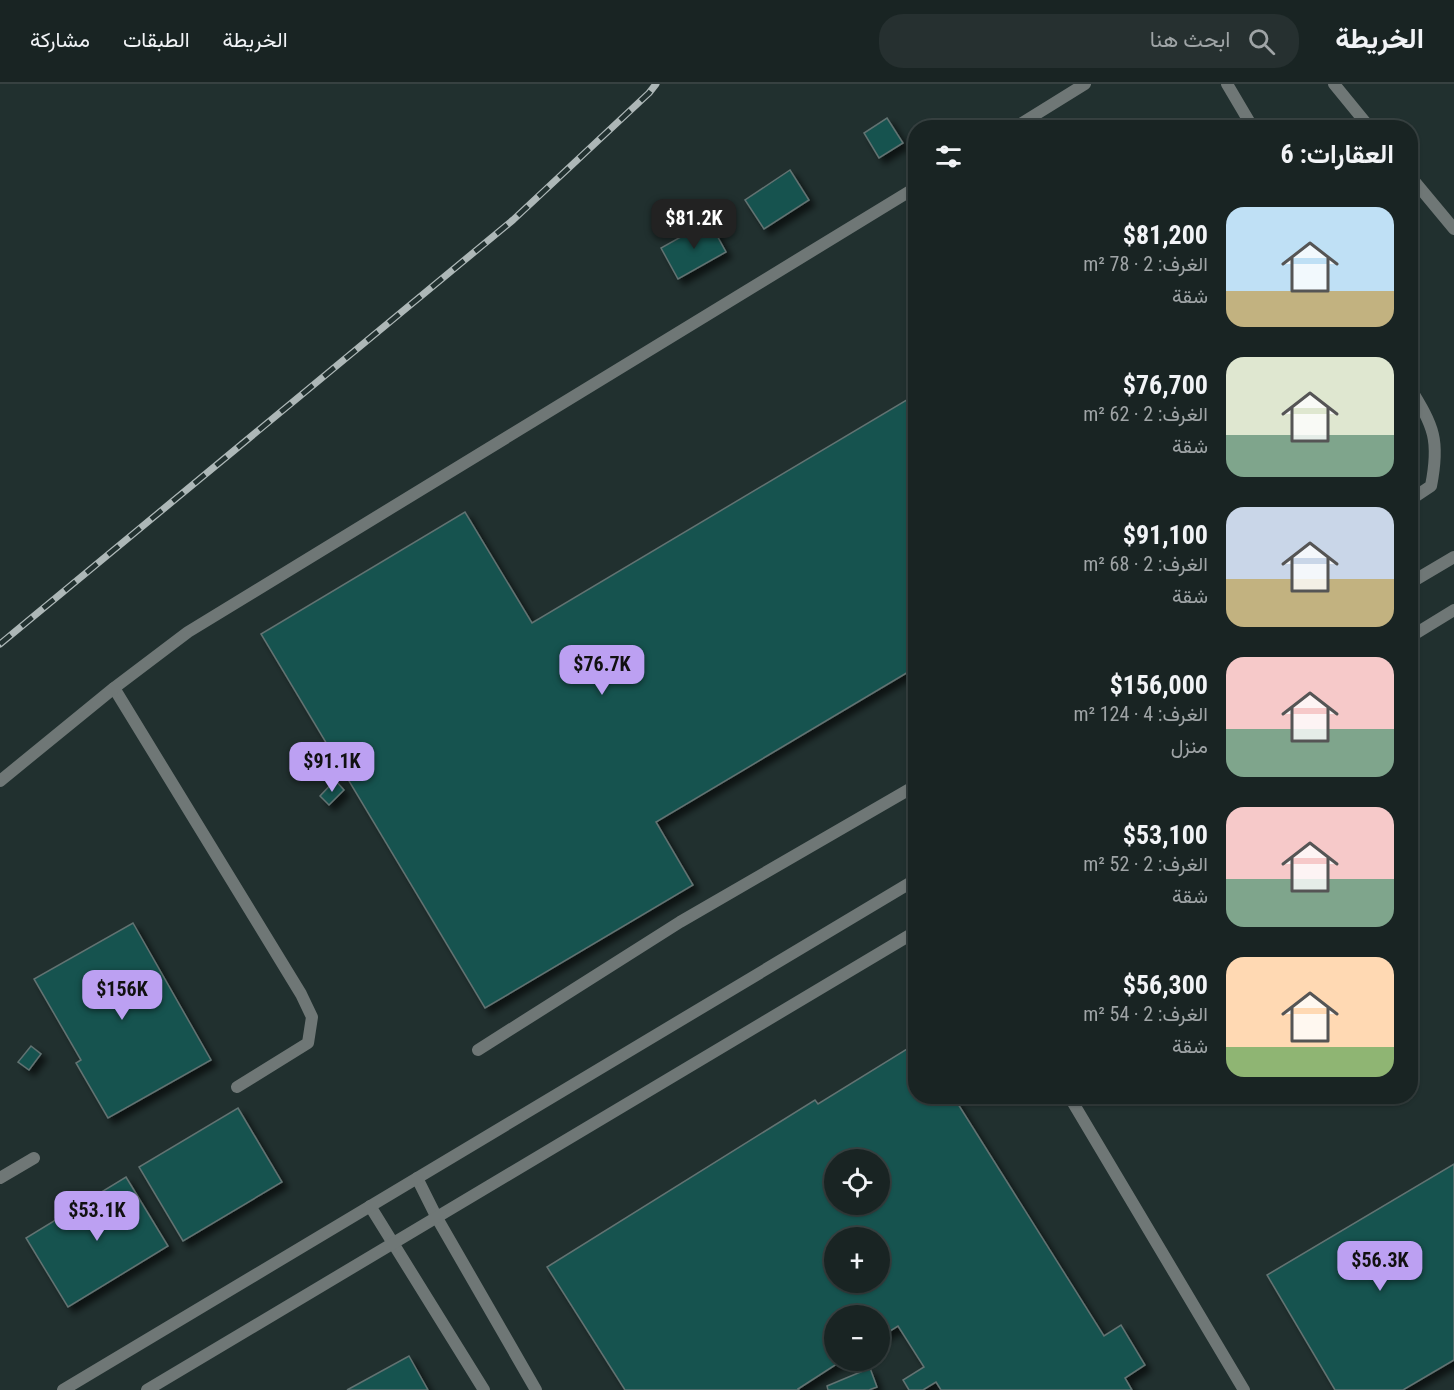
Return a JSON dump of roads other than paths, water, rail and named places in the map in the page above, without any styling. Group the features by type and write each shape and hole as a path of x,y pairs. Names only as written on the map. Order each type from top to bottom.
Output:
{"lane":[{"path":"1027,120 1085,84"},
{"path":"1227,84 1248,120"},
{"path":"1334,84 1363,120"},
{"path":"1418,186 1454,229"},
{"path":"0,781 114,687 188,632 908,192"},
{"path":"1418,401 1428,418 1435,442 1436,460 1431,486 1418,495"},
{"path":"1418,578 1454,557"},
{"path":"1418,632 1454,610"},
{"path":"114,687 301,994 312,1017 308,1043 237,1088"},
{"path":"478,1050 680,922 908,790"},
{"path":"63,1390 908,884"},
{"path":"147,1390 908,937"},
{"path":"1074,1104 1244,1390"},
{"path":"0,1178 34,1158"},
{"path":"417,1178 437,1218 536,1390"},
{"path":"370,1206 484,1390"}],"railway":[{"path":"0,644 513,220 656,84"}]}
